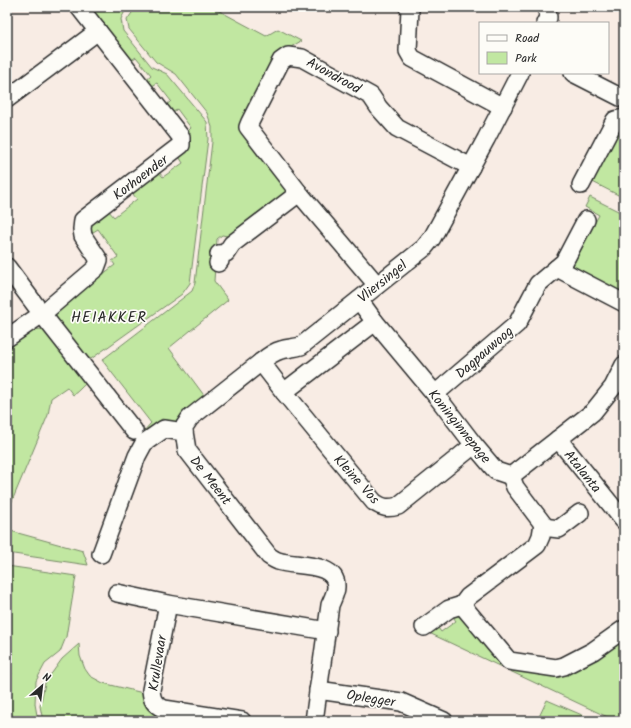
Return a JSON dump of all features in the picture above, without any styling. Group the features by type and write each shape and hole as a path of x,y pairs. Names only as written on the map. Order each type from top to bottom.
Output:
{"street":[{"name":"Korhoender","path":"7,338 42,314 96,268 99,260 83,236 83,220 181,145 181,137 79,7"},
{"path":"408,7 410,9 408,51 412,58 503,107"},
{"path":"546,22 548,18 547,7"},
{"path":"7,99 98,31"},
{"name":"Avondrood","path":"377,285 300,193 248,127 281,61 288,56 302,58 371,96 379,108 397,128 471,167"},
{"name":"Vliersingel","path":"184,432 184,427 190,418 260,362 271,354 280,350 301,346 424,248 432,238 471,167 520,74"},
{"path":"575,74 624,99"},
{"path":"581,185 615,120 624,118"},
{"path":"218,263 220,261 219,254 226,253 232,244 300,193"},
{"name":"Dagpauwoog","path":"435,394 517,324 538,284 564,262 586,220"},
{"path":"7,266 42,314 134,431"},
{"path":"557,268 624,303"},
{"name":"Koninginnepage","path":"359,300 375,322 496,471 511,476"},
{"name":"Vliersingel","path":"284,392 375,322"},
{"name":"Kleine Vos","path":"260,362 374,502 382,507 391,508 398,506 474,445"},
{"path":"424,627 449,609 462,605 468,597 537,545 542,536 543,524 515,487 511,476 593,412 613,387 624,365"},
{"path":"101,554 137,456 144,443 164,429 184,432"},
{"name":"De Meent","path":"184,432 187,450 269,556 278,561 323,568 330,573 335,581 336,588 330,605 327,631"},
{"name":"Atalanta","path":"558,439 624,521"},
{"path":"543,527 559,529 580,513"},
{"path":"116,593 168,604 327,631 314,721"},
{"name":"Krullevaar","path":"168,604 151,690 152,699 157,705 164,709 242,721"},
{"path":"462,605 509,661 556,668 564,666 593,652 624,628"},
{"name":"Oplegger","path":"318,690 400,702 444,721"}],"green space":[{"path":"83,7 127,7 121,19 123,31 152,67 167,74 207,122 208,139 190,283 182,294 91,359 79,353 55,318 56,309 115,265 112,261 118,257 98,229 90,234 90,224 108,210 114,217 137,199 131,192 158,171 163,177 183,163 178,155 186,133 191,128 177,109 170,115 164,107 171,101 157,83 149,88 144,81 151,75 136,57 129,62"},
{"path":"136,7 212,7 266,36 278,29 301,41 279,54 244,126 293,189 232,237 222,235 217,239 214,281 228,300 169,348 206,398 183,424 162,419 143,432 151,423 102,360 192,291 195,283 212,142 212,127 207,113 176,74 156,62 129,29 127,20"},
{"path":"619,125 624,127 624,198 577,174 581,167"},
{"path":"590,197 624,214 624,296 572,267 599,215 585,207"},
{"path":"42,329 80,376 89,381 73,395 67,387 51,398 48,415 7,513 7,346 30,330"},
{"path":"7,530 83,551 88,565 7,553"},
{"path":"7,566 76,576 66,637 60,652 45,664 36,681 35,704 38,721 7,721 7,675 12,674 7,662"},
{"path":"451,614 461,614 508,666 562,673 624,630 624,721 616,721 427,632 436,625 441,632 456,621"},
{"path":"79,644 80,656 85,669 90,676 103,683 147,694 158,709 156,720 162,721 43,721 40,706 46,679 62,659"},
{"path":"547,700 596,721 537,721"}],"district":[{"name":"HEIAKKER","path":"109,317"}]}
